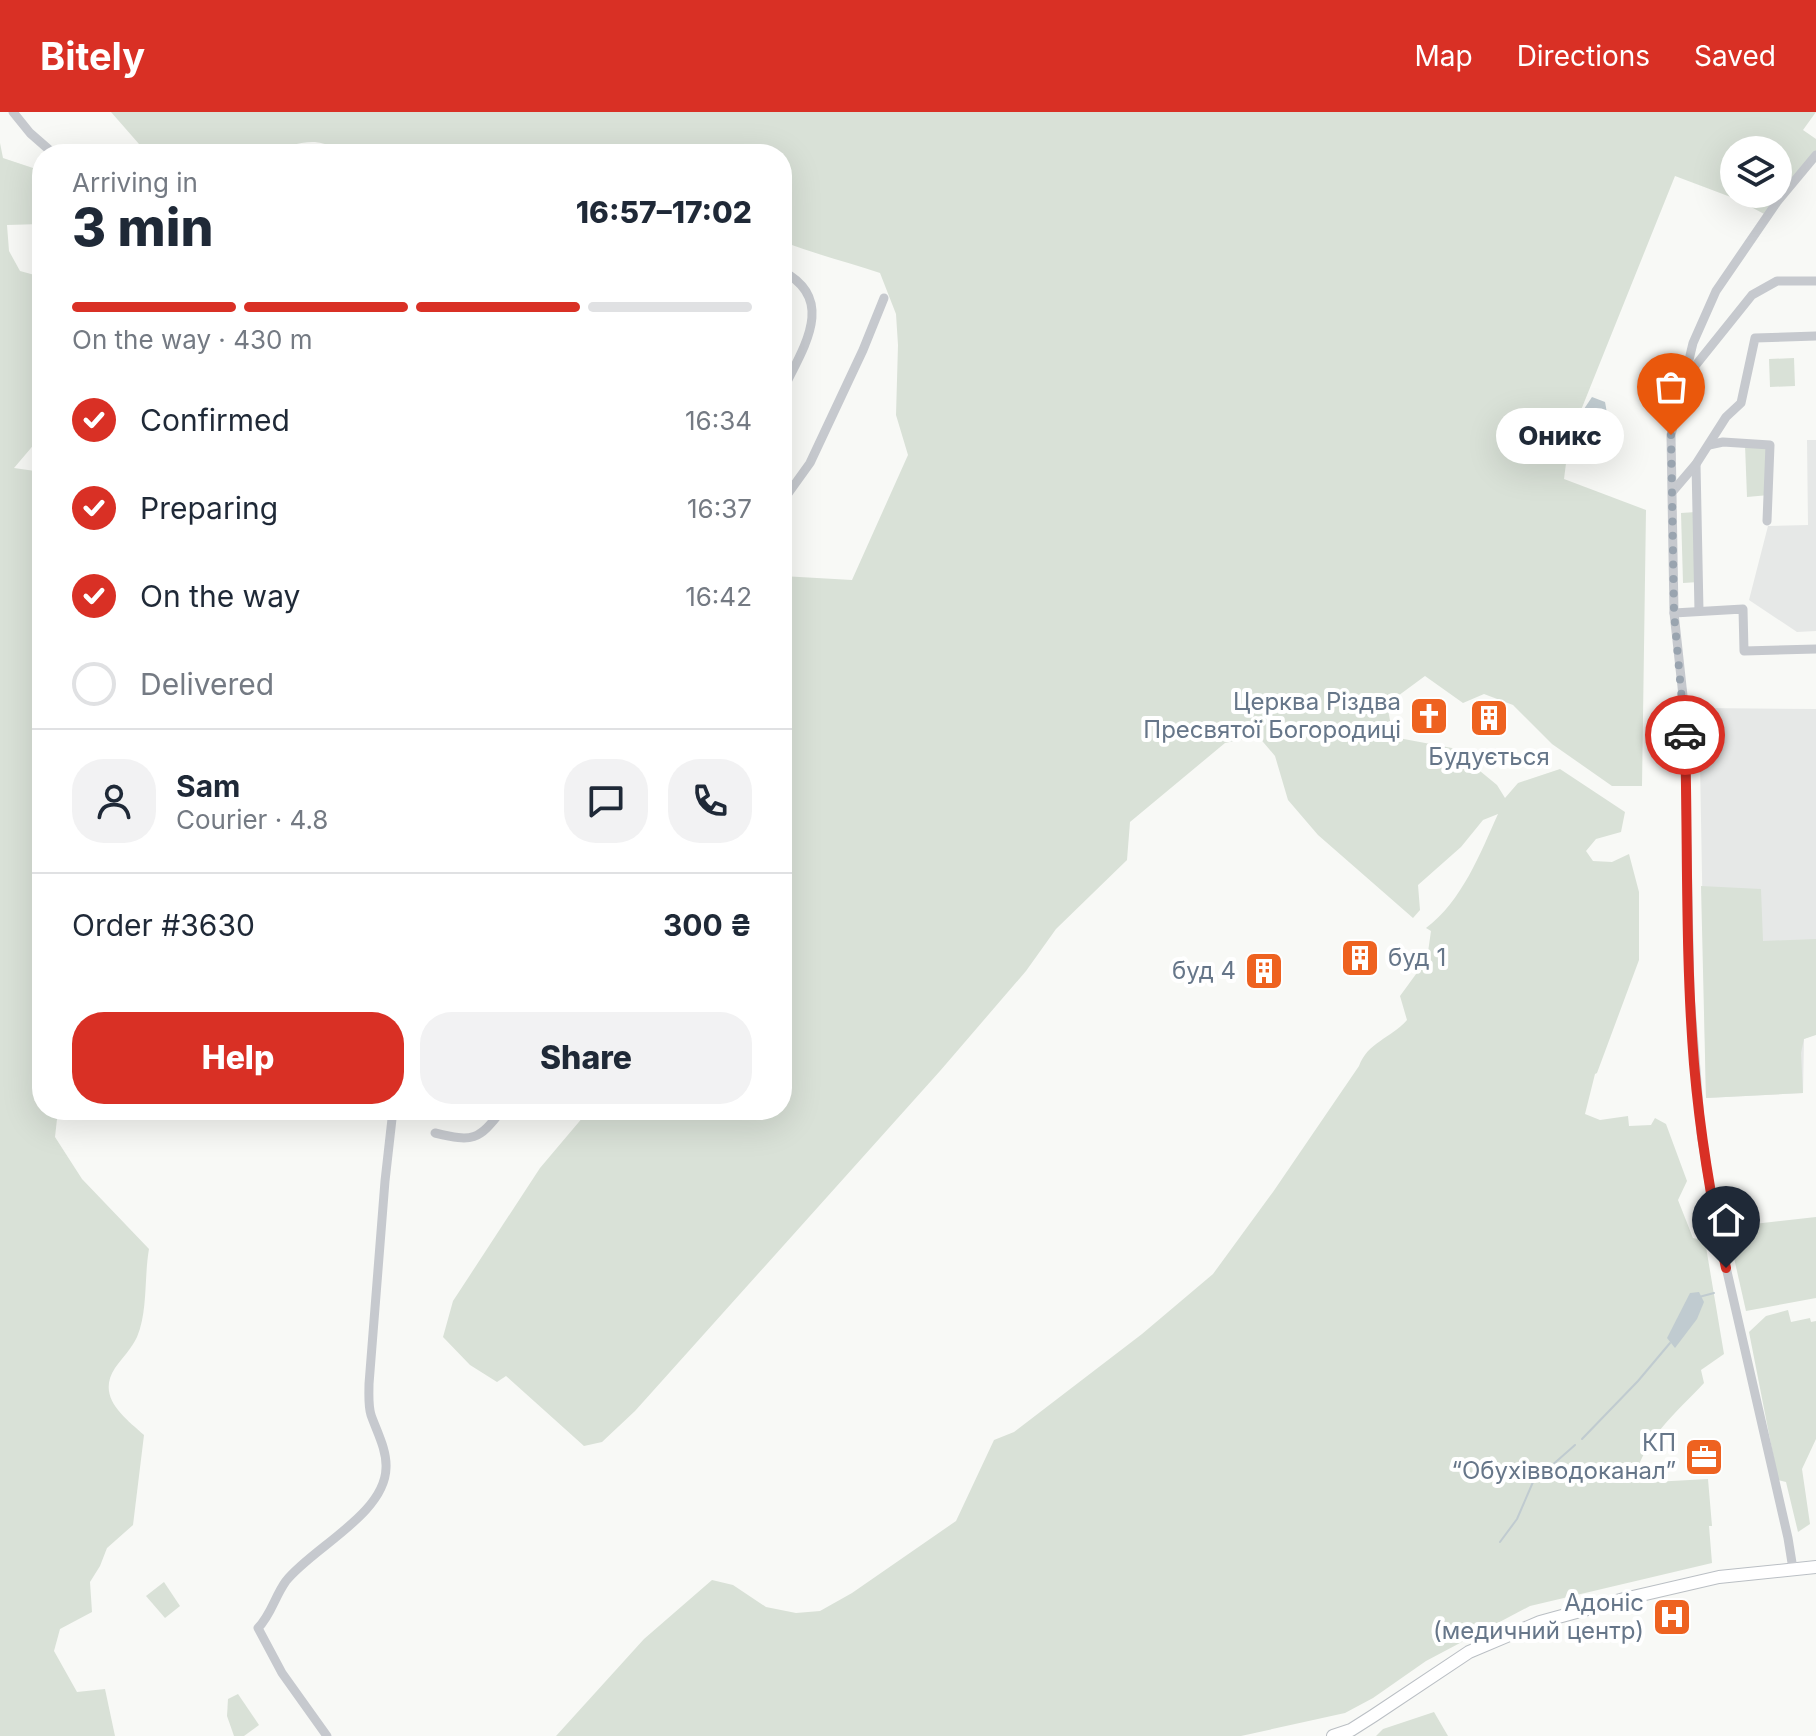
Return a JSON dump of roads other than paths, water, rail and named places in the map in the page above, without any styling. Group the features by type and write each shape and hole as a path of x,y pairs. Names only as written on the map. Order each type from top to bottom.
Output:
{"main road":[{"path":"1333,1736 1351,1730 1469,1652 1540,1622 1719,1577 1816,1567"}],"street":[{"path":"13,112 43,144"},
{"path":"1793,1569 1715,1219 1701,1133 1690,995 1684,705 1674,613 1671,435 1693,343 1716,291 1777,202 1816,155"},
{"path":"792,276 809,295 813,310 811,329 792,370"},
{"path":"1685,379 1752,295 1777,281 1816,281"},
{"path":"792,488 810,463 884,298"},
{"path":"1673,491 1696,464 1726,417 1741,403 1755,338 1816,336"},
{"path":"1709,445 1723,442 1770,445 1767,521"},
{"path":"1696,464 1699,611"},
{"path":"1674,613 1743,609 1744,651 1816,649"},
{"path":"327,1736 282,1673 258,1628 289,1578 359,1516 381,1490 385,1479 387,1464 371,1413 369,1384 392,1120"},
{"path":"435,1133 462,1139 483,1133 494,1120"}],"waterway":[{"path":"1699,1297 1714,1293"},
{"path":"1582,1439 1670,1343"},
{"path":"1500,1542 1517,1519 1533,1482 1575,1445"}],"place":[{"name":"Оникс","path":"1671,435"},
{"name":"Церква Різдва Пресвятої Богородиці","path":"1429,716"},
{"name":"Будується","path":"1489,718"},
{"name":"буд 1","path":"1360,958"},
{"name":"буд 4","path":"1264,971"},
{"name":"КП “Обухівводоканал”","path":"1704,1457"},
{"name":"Адоніс (медичний центр)","path":"1672,1617"}]}
